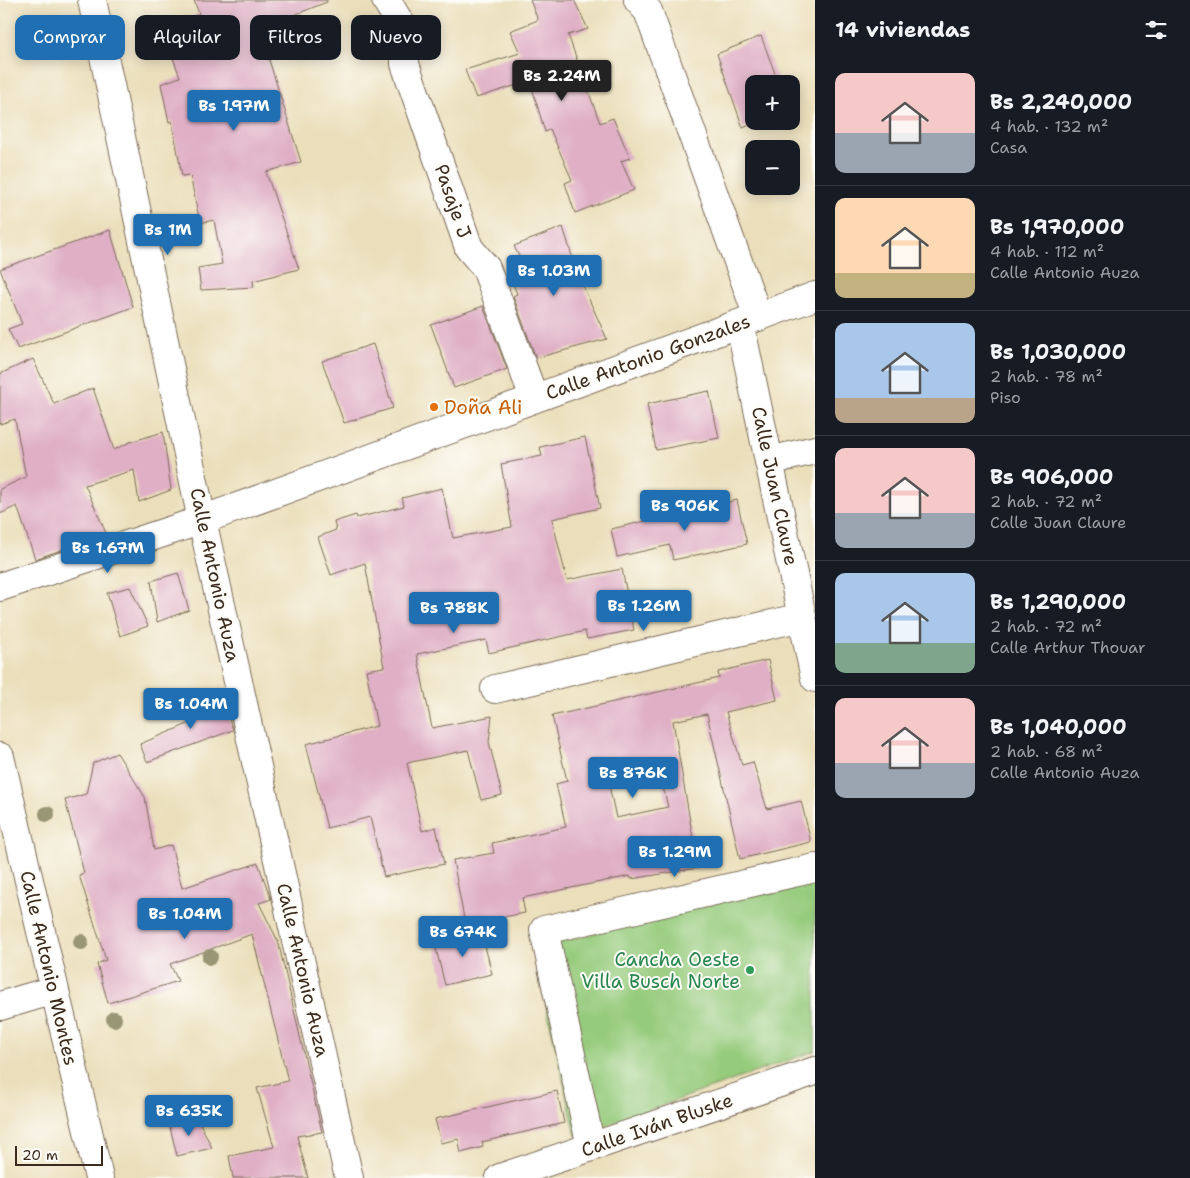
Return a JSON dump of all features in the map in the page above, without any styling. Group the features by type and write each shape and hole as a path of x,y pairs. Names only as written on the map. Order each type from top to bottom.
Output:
{"street":[{"name":"Calle Antonio Auza","path":"92,0 202,520 349,1178"},
{"name":"Pasaje J","path":"386,0 406,31 405,64 470,248 486,268 534,398"},
{"name":"Calle Juan Claure","path":"638,0 648,11 749,321 769,461 806,589 802,617 815,678"},
{"name":"Calle Antonio Gonzales","path":"0,587 202,520 815,296"},
{"path":"769,461 815,450"},
{"path":"495,689 802,617"},
{"name":"Calle Antonio Montes","path":"0,757 99,1178"},
{"path":"591,1148 544,930 815,868"},
{"path":"0,1006 54,990"},
{"name":"Calle Iván Bluske","path":"500,1178 815,1071"}],"green space":[{"path":"815,880 815,1051 576,1136 533,949 791,883"}],"building":[{"path":"194,0 327,0 327,2 294,15 250,15 250,60 269,60 301,162 266,172 299,269 253,281 254,287 201,290 198,268 222,264 214,220 200,223 190,175 182,176 172,121 169,122 161,84 180,77 174,60 240,60 240,15 196,15 199,14"},
{"path":"530,0 574,0 588,29 568,35 600,123 613,118 630,158 621,161 634,190 575,213 565,183 572,180 550,129 545,132 530,81 476,98 465,70 520,53 510,31 538,20"},
{"path":"761,36 776,75 745,75 745,127 743,128 717,54"},
{"path":"563,227 578,275 607,339 536,358 513,296 517,294 511,278 527,273 514,246"},
{"path":"110,230 133,307 18,349 8,329 22,324 0,269"},
{"path":"483,306 507,369 454,388 431,325"},
{"path":"373,344 393,408 344,423 322,361"},
{"path":"33,359 54,404 93,388 114,450 130,442 163,432 171,490 139,502 134,470 85,485 106,533 35,559 17,506 0,514 0,489 26,477 15,419 0,424 0,374"},
{"path":"709,391 719,438 656,450 647,404"},
{"path":"585,437 600,508 552,519 567,580 622,569 634,630 587,639 585,631 489,653 486,640 417,654 432,728 492,716 489,742 502,795 481,800 468,750 407,763 422,831 436,827 444,864 384,877 370,817 327,828 306,744 377,726 366,670 384,667 365,563 331,575 318,537 336,530 334,522 356,515 357,518 404,506 402,498 442,488 453,538 512,527 501,464 542,456 540,447"},
{"path":"737,500 747,544 673,560 670,545 617,557 611,529"},
{"path":"178,573 189,610 157,622 151,581"},
{"path":"130,587 148,626 120,636 107,593"},
{"path":"768,660 777,700 726,712 742,765 753,762 767,809 801,801 811,842 740,859 707,714 673,721 698,868 631,879 630,876 522,898 525,913 465,924 453,860 494,853 492,843 566,827 556,784 567,781 552,716 719,678 718,672","holes":["656,759 668,807 616,818 606,771"]},
{"path":"221,696 233,730 147,762 140,744 193,722 186,707"},
{"path":"117,753 145,797 154,850 171,845 182,888 258,863 271,899 259,903 278,941 322,1132 297,1136 308,1178 233,1178 229,1156 274,1147 257,1088 288,1081 252,934 170,964 178,981 108,1003 97,964 106,960 79,875 84,873 65,800 86,794 93,763"},
{"path":"481,930 492,974 445,985 434,941"},
{"path":"557,1091 564,1123 482,1142 483,1147 461,1153 458,1139 441,1143 435,1119"},
{"path":"197,1117 212,1148 177,1156 169,1123"}],"place":[{"name":"Doña Ali","path":"434,407"},
{"name":"Cancha Oeste Villa Busch Norte","path":"750,970"}]}
